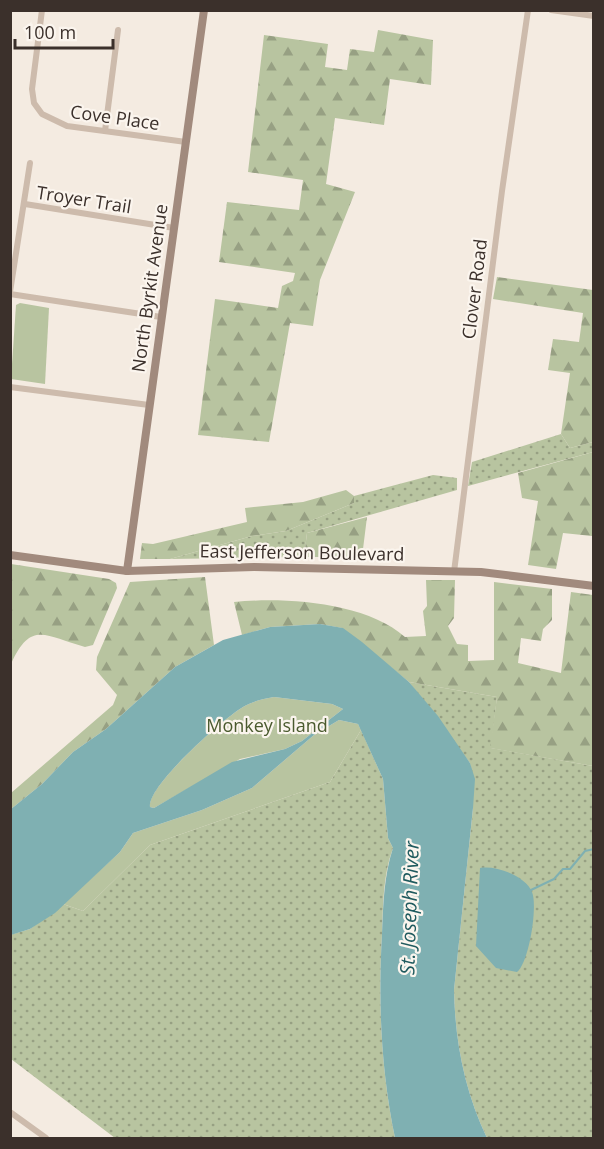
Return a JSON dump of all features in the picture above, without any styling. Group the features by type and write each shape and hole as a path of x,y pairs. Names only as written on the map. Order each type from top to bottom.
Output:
{"street":[{"name":"Cove Place","path":"42,10 32,89 34,103 42,114 53,122 186,142"},
{"name":"North Byrkit Avenue","path":"127,571 204,10"},
{"name":"Clover Road","path":"454,572 502,191 528,10"},
{"path":"551,10 594,16"},
{"path":"105,131 118,30"},
{"path":"30,163 10,293 161,317"},
{"name":"Troyer Trail","path":"25,204 174,228"},
{"path":"10,387 149,405"},
{"name":"East Jefferson Boulevard","path":"10,555 127,571 254,567 454,572 498,574 594,586"},
{"path":"10,1112 46,1138"}],"green space":[{"path":"378,30 433,40 431,85 390,79 384,125 335,118 326,184 355,192 320,280 313,326 290,323 269,442 198,435 215,299 278,308 282,286 293,281 295,273 219,262 227,202 299,210 303,180 248,172 264,35 328,44 325,67 347,70 350,49 374,52"},
{"path":"497,277 593,290 593,442 570,448 561,434 570,373 548,370 553,339 579,342 583,313 493,299"},
{"path":"20,303 49,308 45,384 11,379 16,305"},
{"path":"561,434 570,448 593,442 593,452 468,486 472,462"},
{"path":"593,452 592,536 563,533 556,569 528,565 538,501 522,498 518,473"},
{"path":"433,475 457,478 457,490 307,533 304,557 170,559 252,536 286,531 354,503 354,496"},
{"path":"346,490 354,496 354,503 286,531 252,536 170,559 140,559 142,543 153,544 247,522 245,508 303,502"},
{"path":"367,517 362,557 304,557 307,533"},
{"path":"11,564 109,579 116,583 117,588 93,645 85,647 49,636 33,636 25,641 11,664"},
{"path":"205,577 214,645 175,667 106,729 73,752 42,784 11,809 11,793 113,705 117,695 96,670 97,657 130,582"},
{"path":"426,580 455,580 454,618 448,626 457,644 468,645 468,661 494,660 494,582 552,589 552,620 543,629 541,641 521,638 518,663 561,673 571,592 593,595 593,766 490,748 497,697 409,682 342,628 320,624 270,627 242,635 234,602 277,600 324,604 369,616 405,637 426,636 423,611 427,606"},
{"path":"409,682 497,697 491,748 593,766 593,1138 487,1138 479,1121 467,1085 459,1048 454,990 473,808 470,763"},
{"name":"Monkey Island","path":"274,697 332,704 343,709 302,741 285,749 240,759 154,808 150,807 152,797 160,784 204,738 243,707"},
{"path":"339,720 358,724 361,730 330,782 150,845 83,911 63,904 120,852 133,833 202,810 252,788 314,735"},
{"path":"361,730 383,779 388,838 393,848 384,890 380,985 386,1087 395,1138 115,1138 11,1059 10,935 30,929 63,904 83,911 150,845 330,782"}],"water":[{"name":"St. Joseph River","path":"320,624 343,628 409,682 438,716 470,763 475,779 473,808 454,990 456,1029 467,1085 487,1138 395,1138 386,1087 380,985 384,890 393,848 388,838 383,779 358,724 339,720 314,735 252,788 202,810 133,833 120,852 55,913 30,929 11,935 11,809 42,784 73,752 106,729 175,667 223,640 270,627","holes":["274,697 332,704 343,709 302,741 285,749 232,762 154,808 150,807 152,797 173,769 204,738 243,707"]},
{"path":"480,868 494,868 510,873 524,881 532,892 534,909 529,946 517,972 496,968 476,946"}],"waterway":[{"path":"531,890 554,879 563,869 570,869 585,851 594,849"}]}
